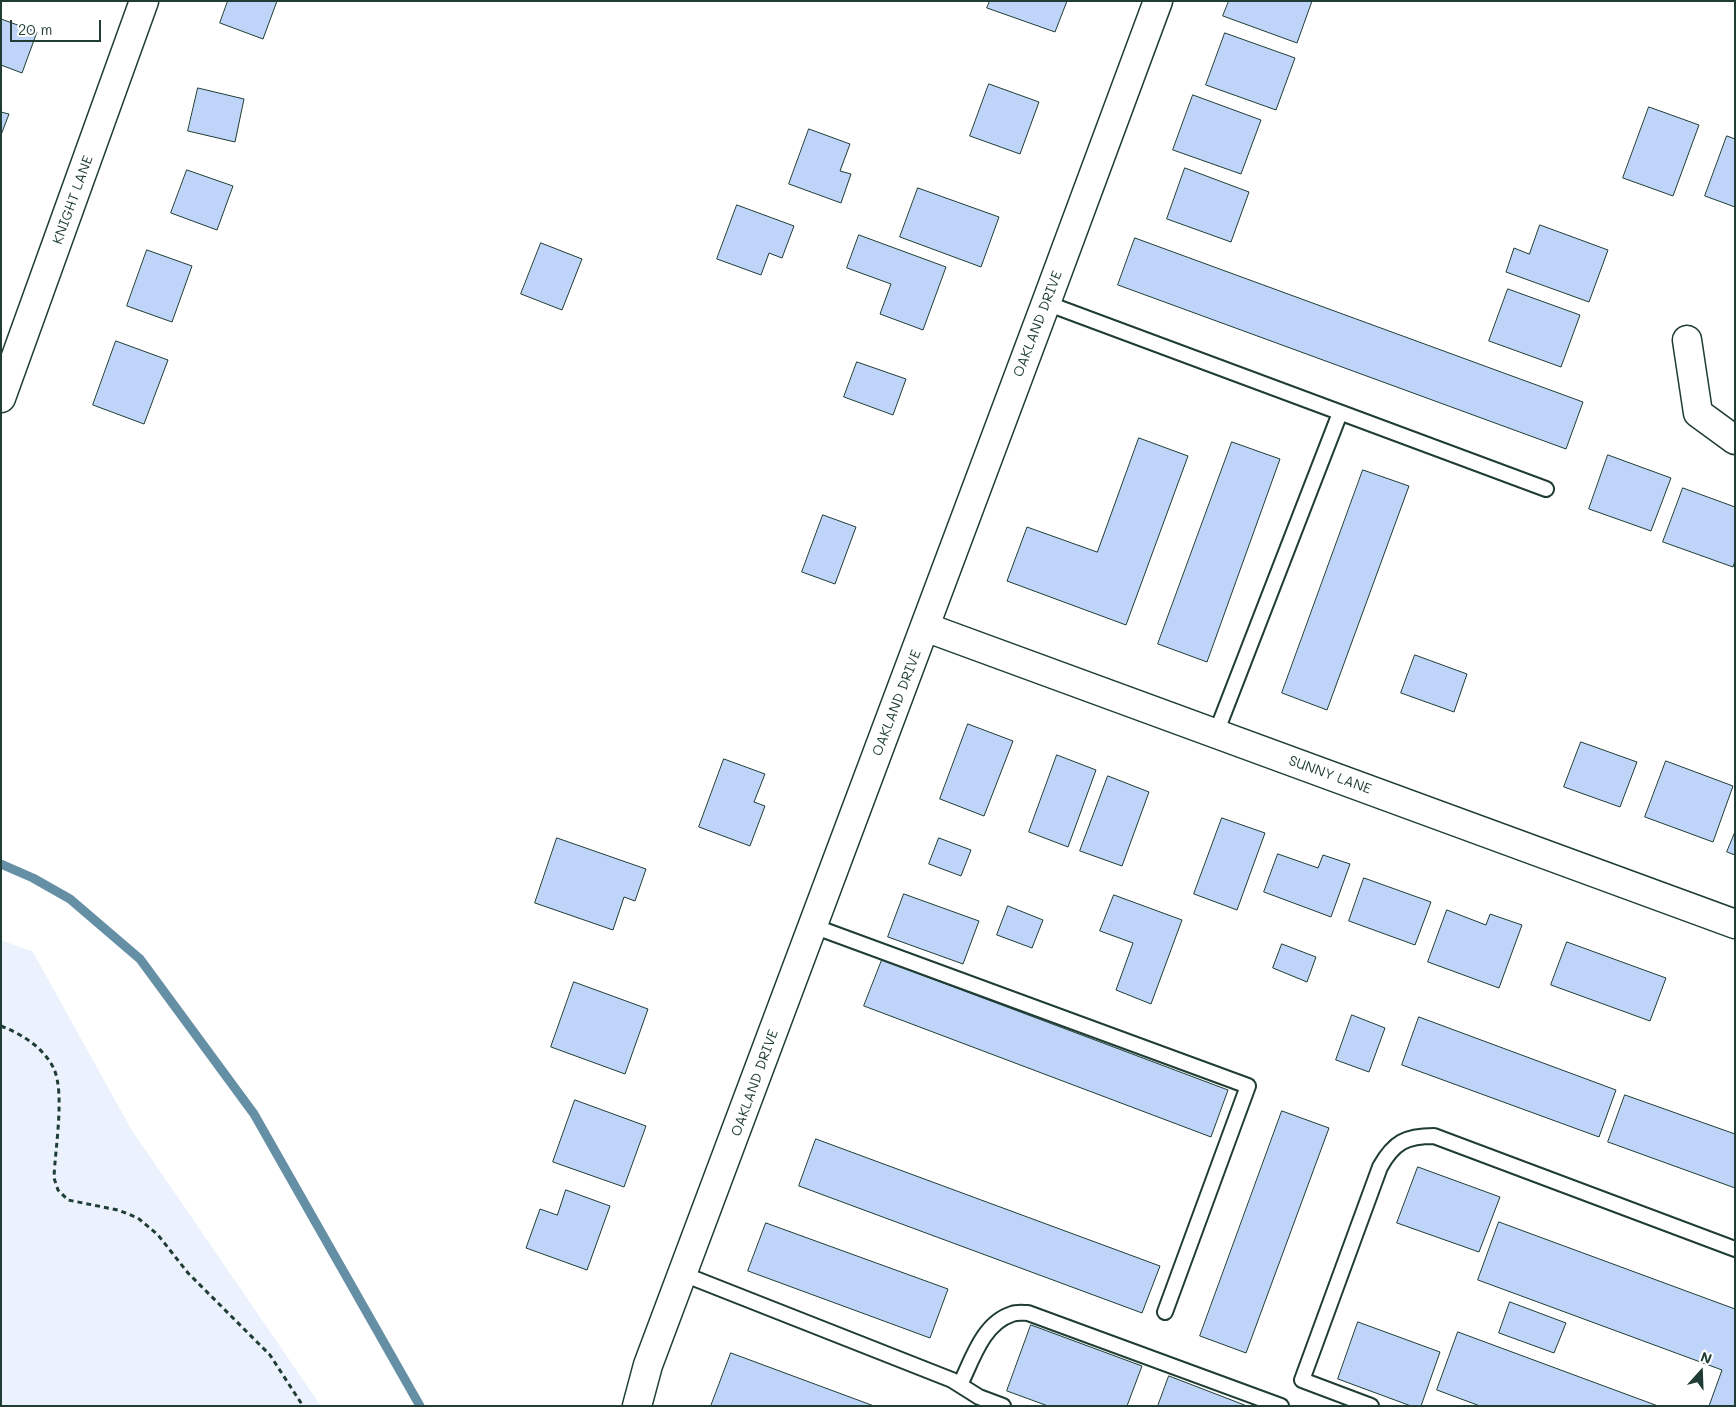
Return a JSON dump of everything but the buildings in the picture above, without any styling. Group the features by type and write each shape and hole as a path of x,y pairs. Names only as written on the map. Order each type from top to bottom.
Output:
{"street":[{"name":"KNIGHT LANE","path":"1,398 144,1"},
{"name":"OAKLAND DRIVE","path":"637,1406 648,1365 1158,1"},
{"path":"1687,340 1698,413 1735,440"},
{"name":"SUNNY LANE","path":"925,627 1735,924"}],"lane":[{"path":"1046,304 1546,489"},
{"path":"1216,734 1340,413"},
{"path":"813,926 1248,1086 1165,1312"},
{"path":"1371,1406 1302,1380 1380,1167 1388,1152 1401,1142 1418,1136 1434,1136 1735,1249"},
{"path":"683,1274 952,1380 979,1397 1003,1406"},
{"path":"960,1385 983,1338 998,1321 1013,1313 1028,1313 1281,1406"}],"path":[{"path":"1,1026 24,1036 44,1054 54,1070 58,1095 54,1178 58,1190 68,1200 118,1210 138,1218 158,1235 188,1273 270,1355 303,1406"}],"shaded area":[{"path":"1,940 33,952 131,1129 321,1406 1,1406"}],"waterway":[{"path":"1,864 33,878 70,899 140,959 254,1114 420,1406"}]}
